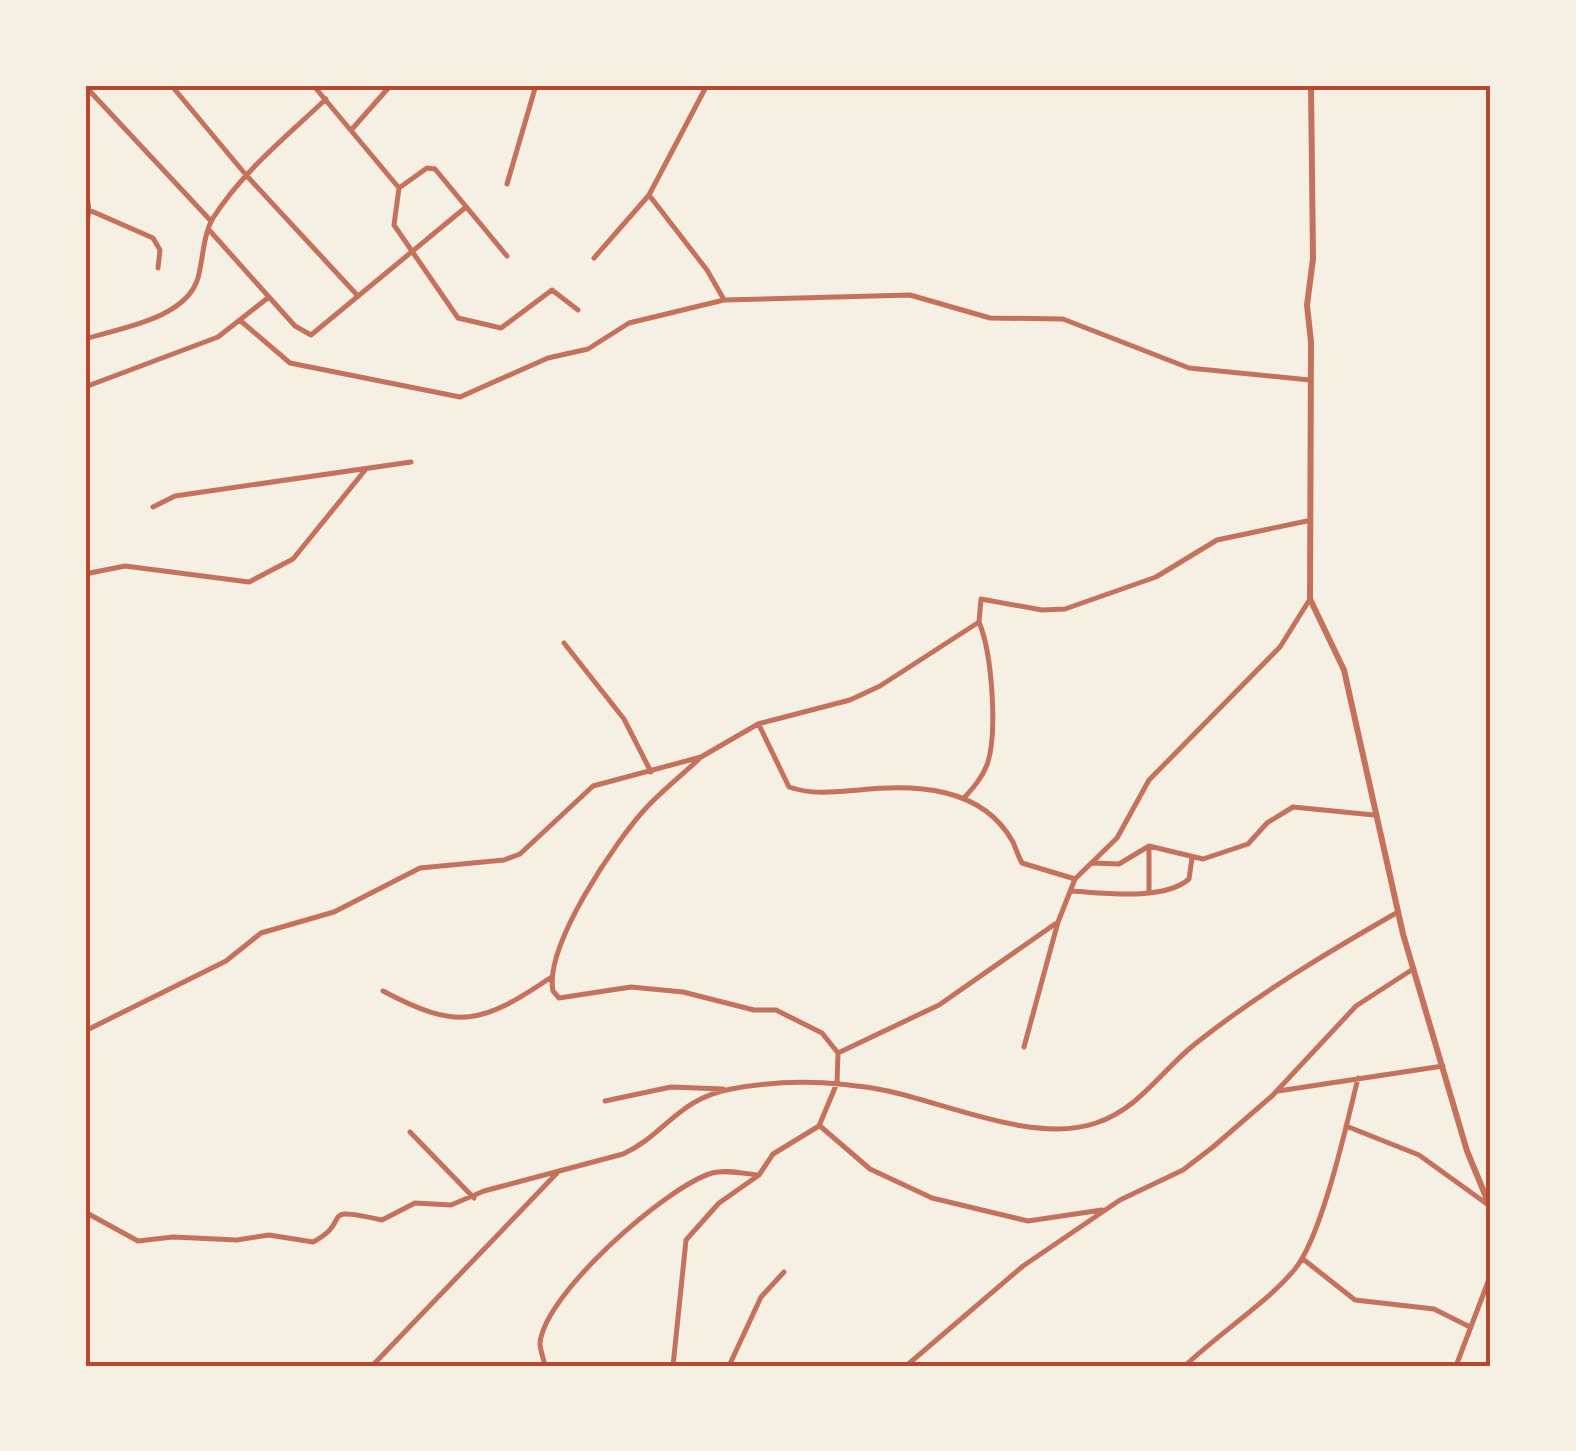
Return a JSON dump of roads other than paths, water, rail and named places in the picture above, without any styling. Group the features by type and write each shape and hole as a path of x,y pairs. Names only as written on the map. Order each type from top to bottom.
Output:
{"street":[{"path":"171,85 246,176 358,296"},
{"path":"312,85 353,128 399,188 394,225 458,318 501,328 552,290 578,310"},
{"path":"353,128 391,85"},
{"path":"507,184 536,85"},
{"path":"594,258 649,196 707,85"},
{"path":"1311,85 1307,521 1310,599 1344,670 1374,815 1413,969 1490,1207"},
{"path":"85,86 295,326 310,335 466,208"},
{"path":"85,339 156,316 184,300 197,283 210,225 246,176 326,99"},
{"path":"399,188 432,168 507,256"},
{"path":"85,181 89,210 85,234"},
{"path":"649,196 707,270 724,300"},
{"path":"89,210 153,238 160,250 158,268"},
{"path":"85,387 174,357 242,322 269,296"},
{"path":"242,322 290,363 460,398 548,358 588,349 629,323 724,300 920,296 990,318 1063,319 1189,368 1310,380"},
{"path":"153,507 176,496 412,462"},
{"path":"85,574 125,566 249,582 294,559 366,469"},
{"path":"964,798 979,780 990,755 989,662 979,622 981,599 1042,610 1072,608 1156,577 1216,540 1307,521"},
{"path":"1024,1048 1058,922 1075,879 1125,828 1149,780 1280,648 1310,599"},
{"path":"673,1366 686,1240 719,1203 759,1175 773,1154 819,1126 838,1083 838,1052 822,1033 776,1010 754,1010 656,988 559,998 550,978 555,959 608,858 646,808 701,757 758,724 850,700 880,686 979,622"},
{"path":"564,643 624,719 651,772"},
{"path":"758,724 785,782 800,791 923,787 964,798 1006,832 1022,863 1075,879"},
{"path":"85,1031 226,960 262,934 334,912 420,868 441,862 487,862 520,854 592,786 701,757"},
{"path":"1090,863 1119,864 1148,846 1192,858 1248,844 1266,823 1294,807 1374,815"},
{"path":"1148,846 1150,891"},
{"path":"1071,891 1150,891 1186,883 1192,858"},
{"path":"606,1101 671,1087 726,1090 766,1084 838,1083 989,1118 1044,1126 1094,1124 1138,1098 1224,1022 1322,955 1398,912"},
{"path":"838,1052 939,1005 1058,922"},
{"path":"906,1366 1023,1266 1105,1210 1183,1170 1277,1091 1356,1006 1413,969"},
{"path":"382,990 415,1008 464,1019 483,1018 550,978"},
{"path":"1277,1091 1443,1066"},
{"path":"1185,1366 1303,1258 1358,1078"},
{"path":"85,1212 138,1241 173,1237 237,1240 269,1234 313,1242 348,1210 382,1220 415,1204 451,1205 638,1147 680,1108 726,1090"},
{"path":"819,1126 870,1169 932,1198 1028,1220 1105,1210"},
{"path":"1346,1126 1418,1155 1490,1207"},
{"path":"410,1132 474,1198"},
{"path":"372,1366 559,1170"},
{"path":"546,1366 540,1344 549,1323 594,1256 676,1192 713,1173 759,1175"},
{"path":"1303,1258 1354,1300 1434,1309 1470,1327"},
{"path":"729,1366 761,1298 784,1272"},
{"path":"1456,1366 1491,1274"}]}
